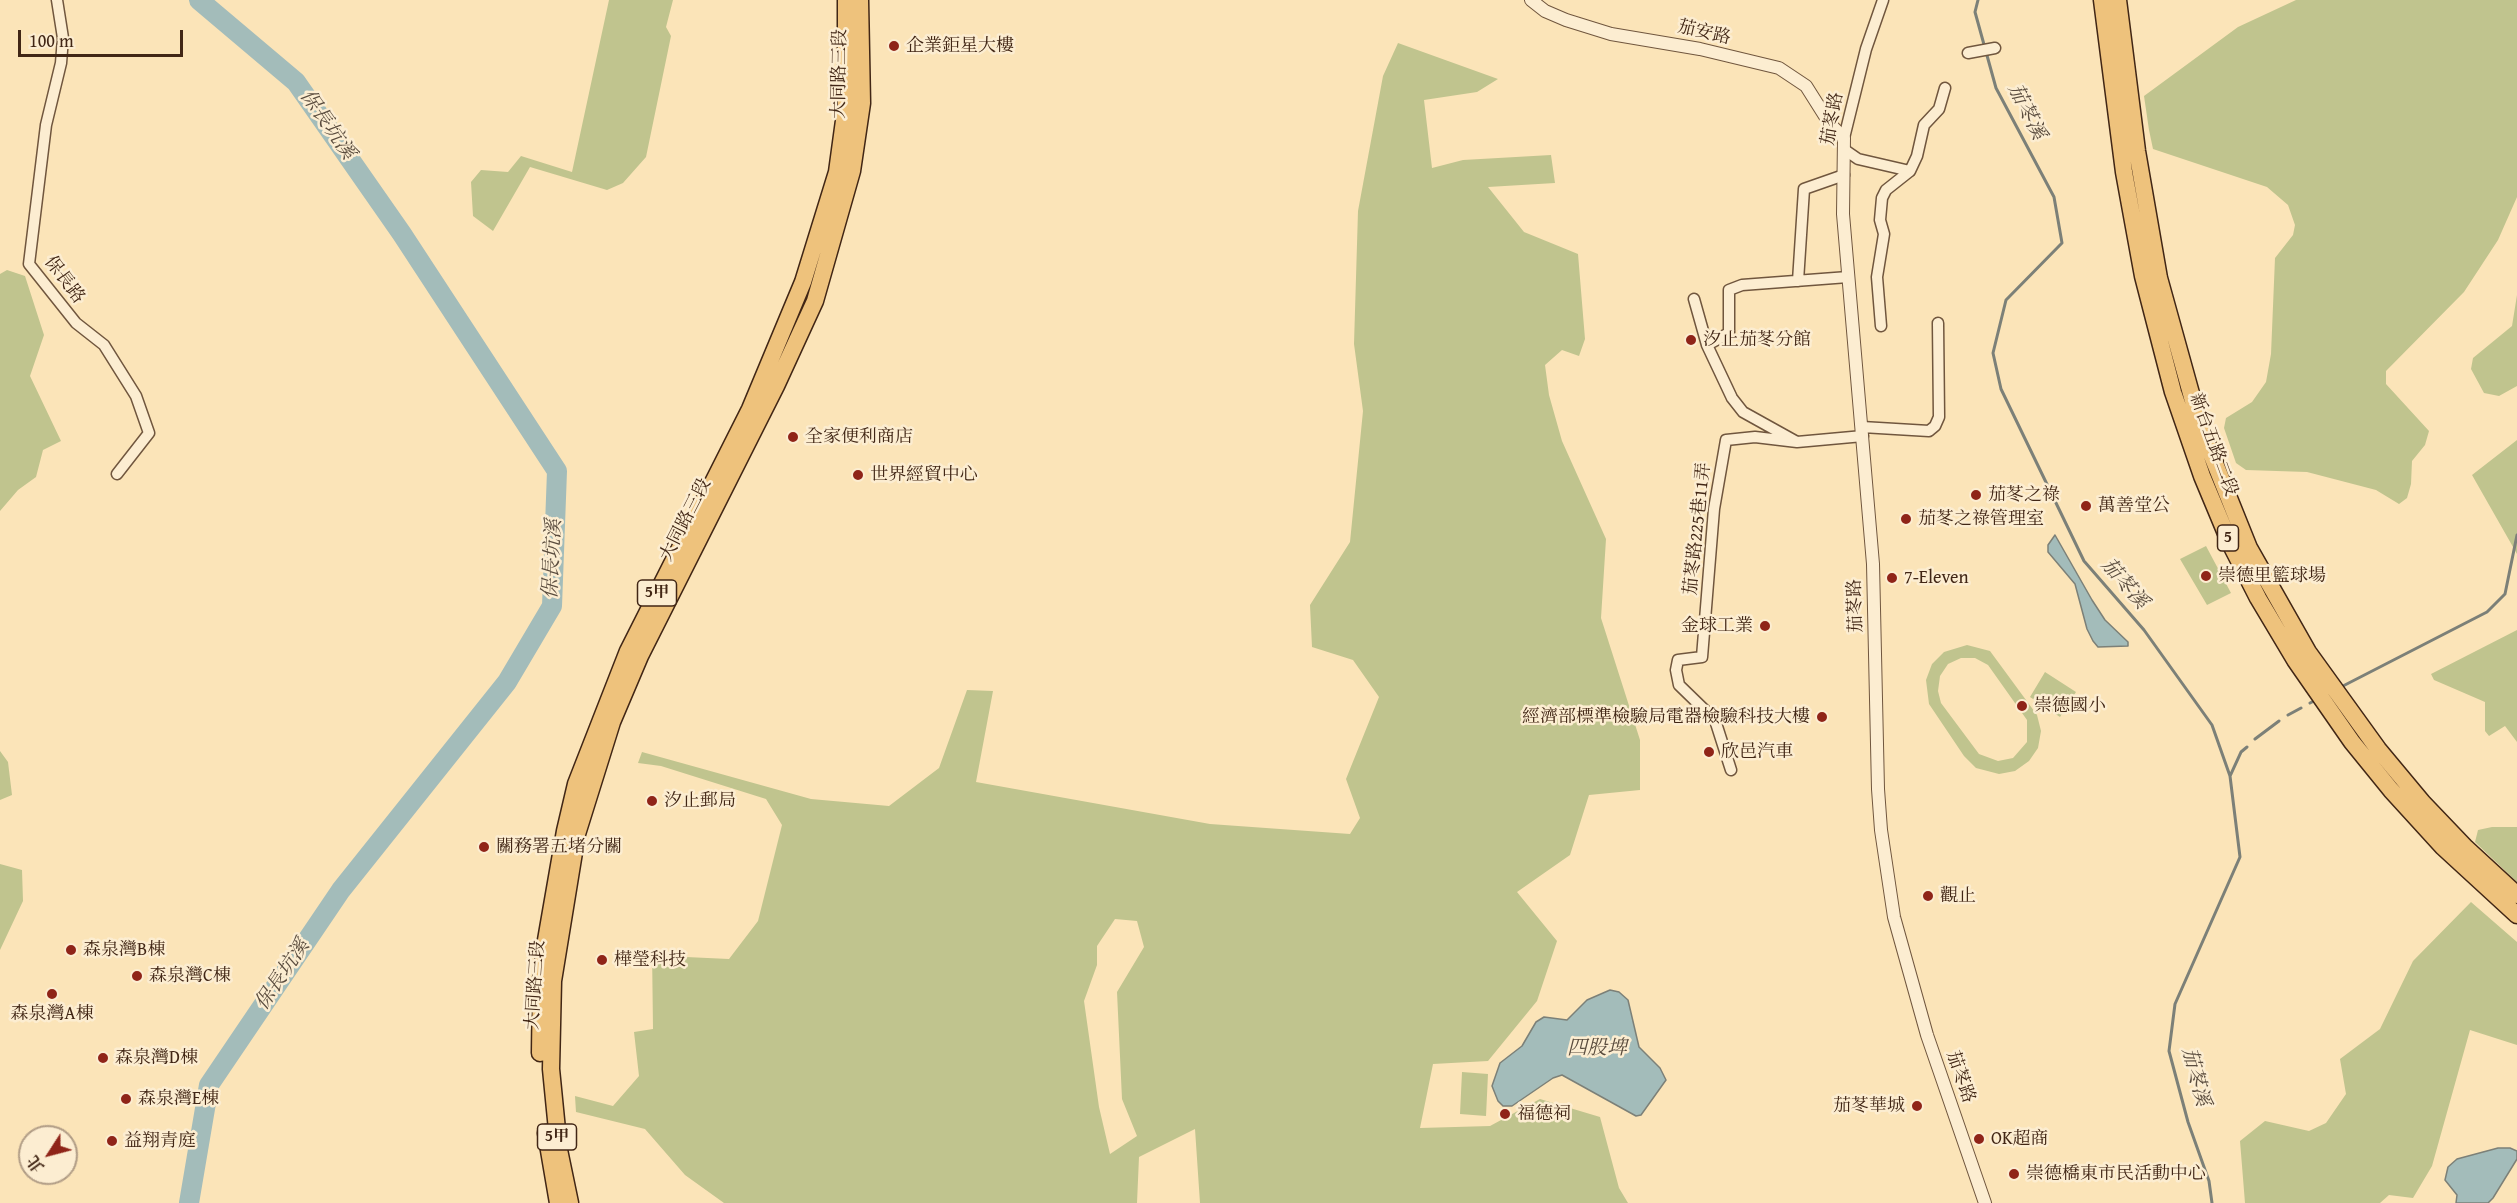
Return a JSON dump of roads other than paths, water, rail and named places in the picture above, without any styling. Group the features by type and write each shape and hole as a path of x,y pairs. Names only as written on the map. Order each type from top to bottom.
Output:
{"main road":[{"name":"大同路三段","path":"558,1203 548,1157 540,1072 541,980 548,926 572,803 593,740 628,651 750,409 815,248 837,172 846,106 846,0"},
{"name":"大同路三段","path":"570,1203 559,1150 551,1070 553,981 577,834 612,722 640,656 776,386 815,301 852,171 862,103 860,0"},
{"name":"新台五路二段","path":"2102,0 2124,172 2143,276 2173,392 2202,476 2230,543 2258,598 2295,660 2352,742 2391,790 2443,847 2517,915"},
{"name":"新台五路二段","path":"2118,0 2137,151 2159,278 2200,426 2249,548 2308,652 2378,749 2422,803 2517,895"}],"street":[{"name":"保長路","path":"57,0 63,38 61,63 46,125 29,264 76,323 104,345 138,403 149,433 117,474"},
{"name":"茄安路","path":"1531,0 1545,11 1566,20 1611,34 1700,48 1779,68 1806,86 1844,144"},
{"name":"茄苳路","path":"1883,0 1866,49 1844,144 1845,175 1841,188 1873,564 1878,789 1894,917 1927,1035 1985,1203"},
{"path":"1968,53 1995,48"},
{"path":"1881,326 1877,277 1884,234 1880,220 1882,198 1886,190 1910,171 1917,156 1924,125 1939,109 1945,88"},
{"path":"1844,144 1858,159 1910,171"},
{"path":"1798,281 1804,189 1845,175"},
{"path":"1707,345 1730,333 1730,290 1742,285 1848,277"},
{"path":"1694,298 1707,345 1732,398 1743,412 1759,423 1797,442 1862,432 1929,431 1935,426 1939,417 1938,323"},
{"name":"茄苳路225巷11弄","path":"1731,770 1715,720 1679,685 1676,670 1678,660 1702,657 1714,508 1726,441 1755,437 1797,442"}],"water":[{"path":"2055,535 2105,620 2128,642 2128,646 2098,647 2093,641 2087,629 2075,584 2048,552 2048,545"},
{"name":"四股埤","path":"1610,990 1619,992 1628,1000 1639,1047 1660,1068 1666,1080 1641,1115 1636,1116 1562,1075 1553,1078 1512,1106 1503,1106 1498,1101 1492,1086 1500,1063 1522,1046 1536,1022 1544,1017 1567,1020 1587,1000"},
{"path":"2498,1148 2510,1148 2517,1151 2517,1159 2493,1198 2488,1203 2456,1203 2457,1195 2445,1180 2448,1167 2457,1159"}],"waterway":[{"name":"保長坑溪","path":"189,1203 209,1085 341,890 507,682 552,606 557,471 402,234 296,82 199,0"},
{"name":"茄苳溪","path":"1978,0 1975,12 1996,88 2054,197 2062,243 2006,300 1993,353 2001,389 2084,561 2144,630 2212,725 2230,776 2240,857 2175,1004 2169,1051 2188,1122 2209,1181 2212,1203"},
{"path":"2341,687 2487,612 2505,594 2517,535"},
{"path":"2310,703 2316,700"},
{"path":"2288,715 2301,708"},
{"path":"2255,739 2279,721"},
{"path":"2230,776 2241,752 2247,747"}],"place":[{"name":"企業鉅星大樓","path":"894,46"},
{"name":"汐止茄苳分館","path":"1691,340"},
{"name":"全家便利商店","path":"793,437"},
{"name":"世界經貿中心","path":"858,475"},
{"name":"茄苳之祿","path":"1976,495"},
{"name":"萬善堂公","path":"2086,506"},
{"name":"茄苳之祿管理室","path":"1906,519"},
{"name":"崇德里籃球場","path":"2206,576"},
{"name":"7-Eleven","path":"1892,578"},
{"name":"金球工業","path":"1765,626"},
{"name":"崇德國小","path":"2022,706"},
{"name":"經濟部標準檢驗局電器檢驗科技大樓","path":"1822,717"},
{"name":"欣邑汽車","path":"1709,752"},
{"name":"汐止郵局","path":"652,801"},
{"name":"關務署五堵分關","path":"484,847"},
{"name":"觀止","path":"1928,896"},
{"name":"森泉灣B棟","path":"71,950"},
{"name":"樺瑩科技","path":"602,960"},
{"name":"森泉灣C棟","path":"137,976"},
{"name":"森泉灣A棟","path":"52,994"},
{"name":"森泉灣D棟","path":"103,1058"},
{"name":"森泉灣E棟","path":"126,1099"},
{"name":"茄苳華城","path":"1917,1106"},
{"name":"福德祠","path":"1505,1114"},
{"name":"OK超商","path":"1979,1139"},
{"name":"益翔青庭","path":"112,1141"},
{"name":"崇德橋東市民活動中心","path":"2014,1174"}]}
